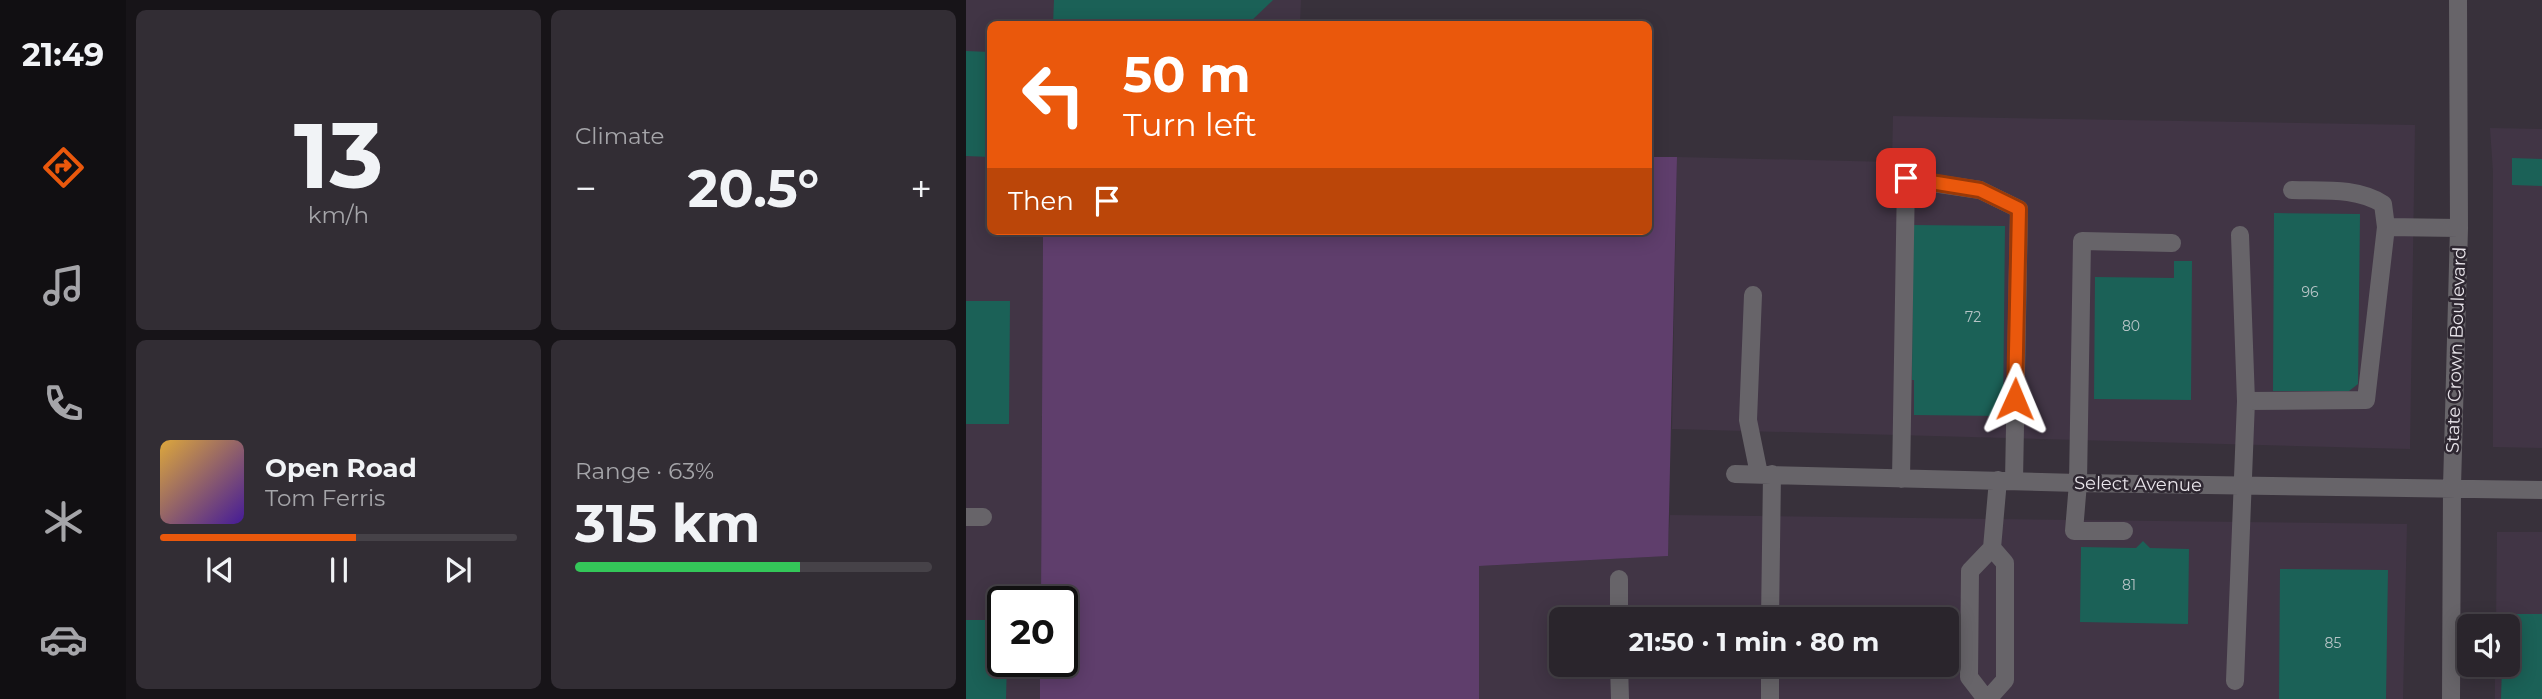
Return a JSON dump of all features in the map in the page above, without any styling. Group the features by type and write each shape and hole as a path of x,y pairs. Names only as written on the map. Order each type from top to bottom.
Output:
{"street":[{"name":"State Crown Boulevard","path":"2451,699 2452,487 2459,229 2458,0"},
{"path":"1901,479 1906,178 1980,190 2019,209 2006,481 1992,548 1970,571 1969,677 1987,699 2005,680 2005,563 1992,548"},
{"path":"2246,401 2366,400 2386,227 2383,204 2357,192 2292,190"},
{"path":"2386,227 2459,229"},
{"path":"2235,681 2246,401 2240,235"},
{"path":"2124,531 2074,531 2078,483 2081,242 2172,243"},
{"path":"1753,295 1748,420 1765,474 1770,607"},
{"name":"Select Avenue","path":"1735,474 2078,483 2542,490"},
{"path":"1619,579 1619,607"},
{"path":"1619,677 1620,699"},
{"path":"1770,677 1770,699"}],"shaded area":[{"path":"966,0 1301,0 1300,21 987,21 987,235 1043,235 1041,586 987,586 987,677 1040,677 1040,699 966,699"},
{"path":"1893,116 2415,125 2410,449 1672,429 1677,157 1892,162"},
{"path":"2490,128 2542,129 2542,448 2493,447 2493,172"},
{"path":"1652,157 1677,157 1668,556 1479,566 1479,699 1040,699 1040,677 1078,677 1078,586 1041,586 1043,235 1652,235"},
{"path":"1670,515 2407,524 2403,699 1479,699 1479,566 1667,556"},
{"path":"2497,532 2542,532 2542,699 2495,699 2495,677 2520,677 2520,614 2496,614"}],"building":[{"path":"1054,0 1273,0 1251,21 1053,21"},
{"path":"966,51 987,52 987,157 966,156"},
{"path":"2512,158 2542,159 2542,186 2512,185"},
{"path":"2274,213 2360,214 2358,384 2349,391 2273,391"},
{"path":"1913,225 2005,226 2003,416 1914,415"},
{"path":"2174,261 2192,261 2191,400 2094,399 2095,277 2174,278"},
{"path":"966,301 1010,301 1009,424 966,424"},
{"path":"2143,541 2150,548 2189,549 2188,624 2080,622 2081,547 2136,548"},
{"path":"2280,569 2388,570 2386,699 2279,699"},
{"path":"2520,614 2542,614 2542,699 2501,699 2502,677 2520,677"},
{"path":"966,620 987,620 987,677 1007,677 1006,699 966,699"}],"route":[{"path":"1906,178 1980,190 2019,209 2015,399"}]}
